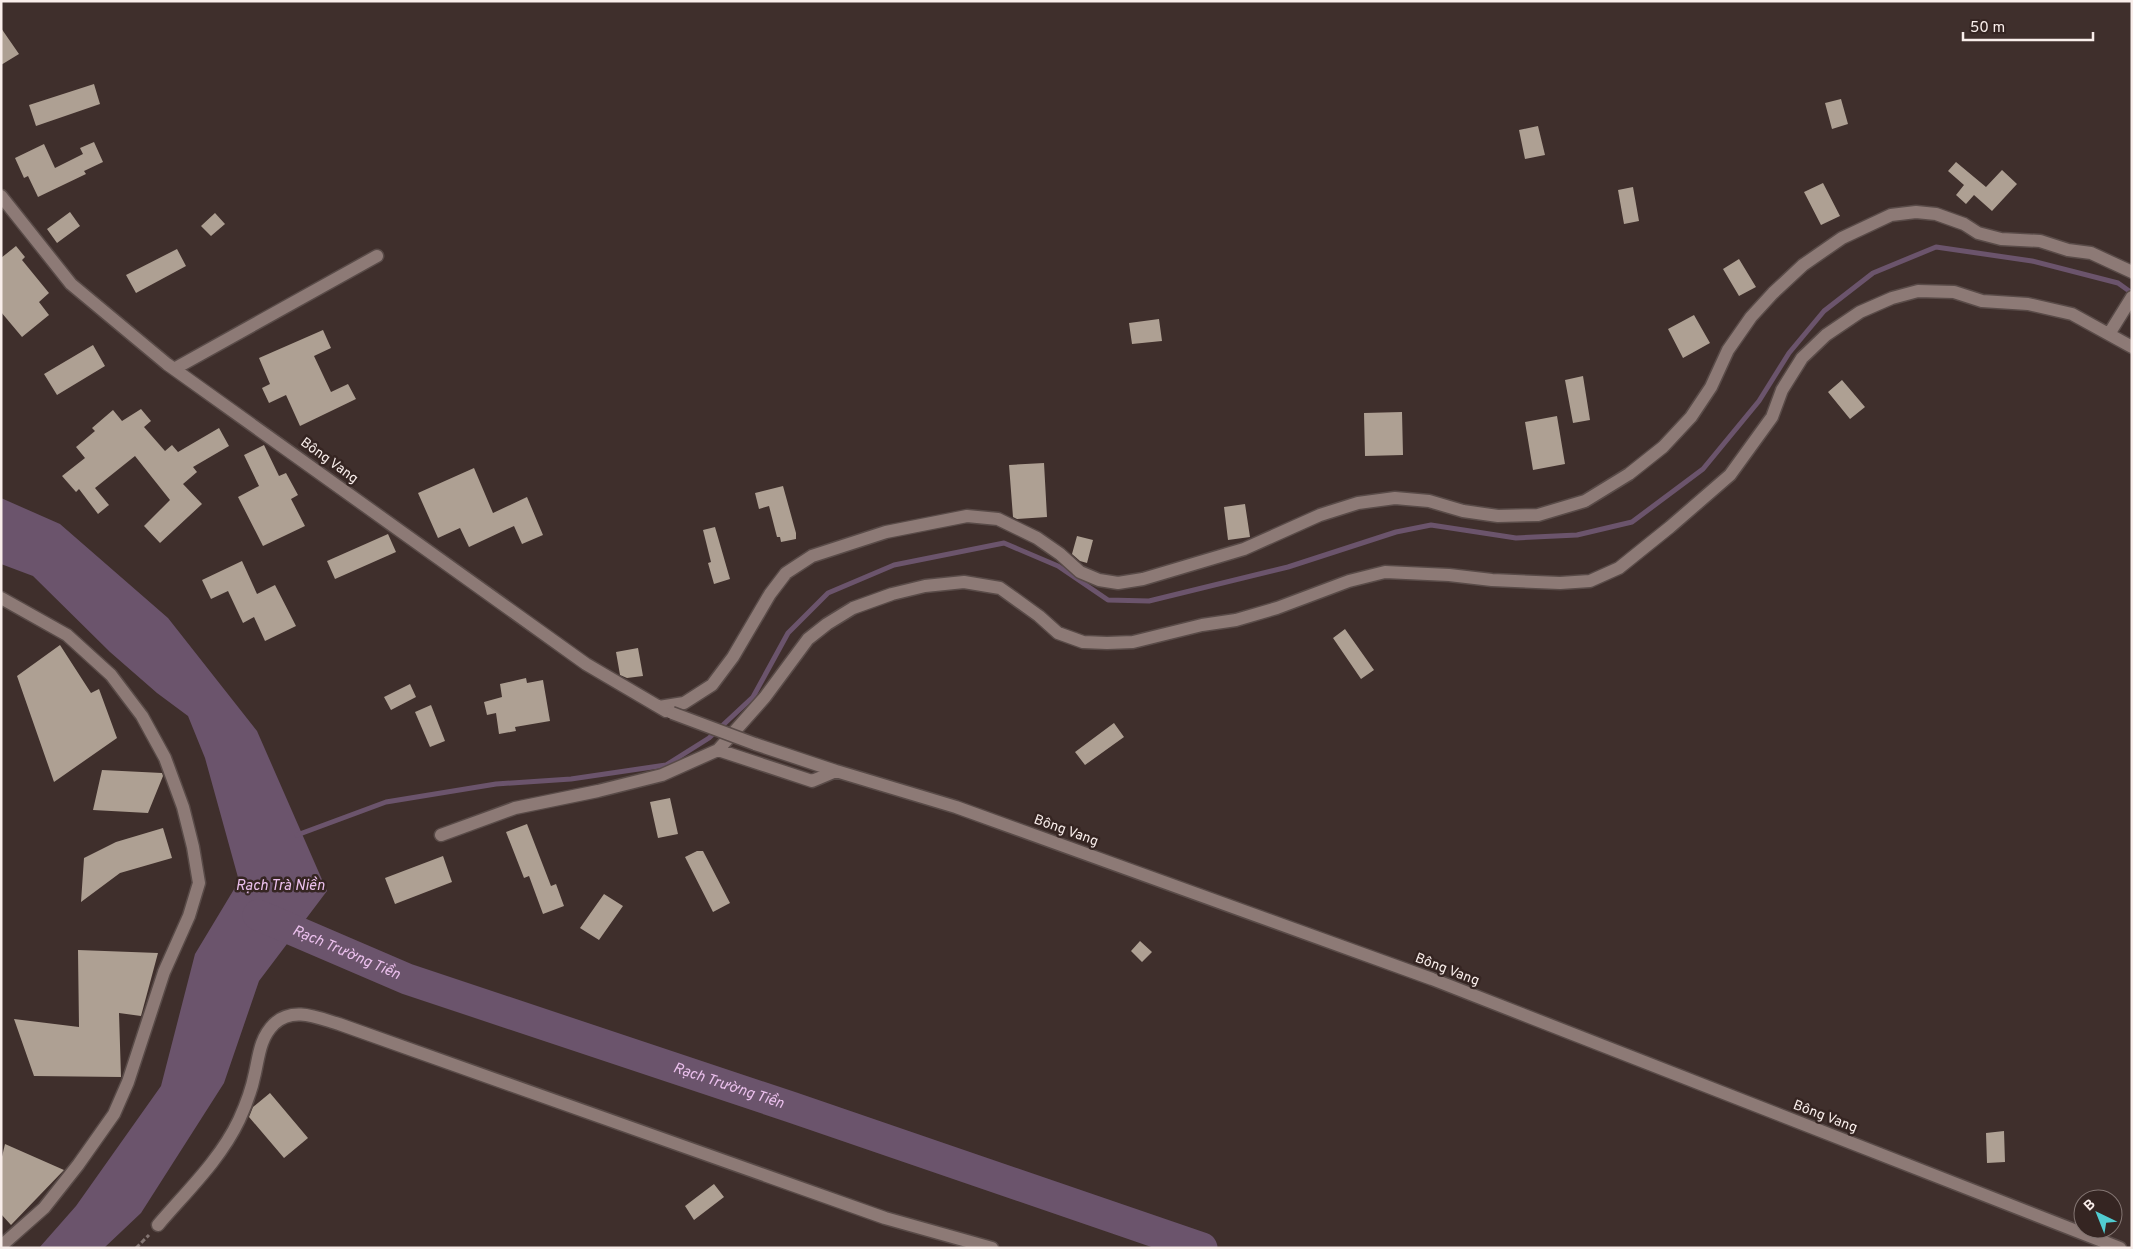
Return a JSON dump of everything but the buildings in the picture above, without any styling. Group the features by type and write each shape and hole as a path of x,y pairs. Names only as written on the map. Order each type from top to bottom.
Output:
{"street":[{"name":"Bông Vang","path":"1,196 71,284 174,369 586,664 659,708 755,744 836,771 956,807 1432,980 2120,1248"},
{"path":"659,708 684,703 712,685 733,657 770,594 786,573 812,556 906,527 967,516 998,520 1037,538 1060,554 1080,572 1099,580 1118,583 1143,579 1244,549 1320,515 1358,503 1394,498 1429,501 1463,511 1498,516 1538,515 1585,501 1630,474 1663,447 1691,417 1711,387 1728,350 1751,317 1773,292 1803,266 1842,238 1891,215 1916,212 1936,214 1964,224 1978,233 2001,238 2040,241 2068,250 2091,253 2132,272"},
{"path":"174,369 377,256"},
{"path":"440,835 515,808 598,792 662,775 718,750 765,697 808,639 827,624 853,608 892,594 926,586 964,582 1000,588 1039,616 1058,633 1083,642 1106,643 1133,642 1202,625 1236,620 1277,608 1349,581 1385,572 1441,574 1492,580 1560,583 1590,581 1619,568 1730,475 1772,418 1782,390 1802,358 1826,335 1860,312 1892,298 1918,291 1954,292 1982,300 2011,302 2055,310 2072,314 2112,330 2132,347"},
{"path":"2112,330 2132,297"},
{"path":"1,598 67,635 111,675 142,716 165,758 183,807 199,884 189,916 164,972 128,1082 114,1114 78,1165 44,1208 1,1246"},
{"path":"718,750 812,781 836,771"},
{"path":"158,1225 213,1162 226,1143 239,1119 248,1095 263,1041 275,1023 292,1014 311,1016 339,1024 886,1218 992,1248"}],"water":[{"name":"Rạch Trà Niền","path":"1,498 60,524 168,618 257,731 327,891 259,981 224,1083 141,1213 104,1248 39,1248 76,1206 161,1086 195,954 239,881 205,758 188,716 157,693 110,652 33,576 1,564"}],"waterway":[{"path":"297,835 386,802 496,784 571,779 666,765 709,738 753,697 788,633 828,593 894,565 1004,543 1058,566 1108,600 1149,601 1288,567 1396,532 1431,525 1516,538 1577,535 1632,522 1703,469 1759,401 1789,353 1824,311 1873,273 1936,247 2032,261 2118,283 2132,293"},
{"name":"Rạch Trường Tiền","path":"258,915 407,979 791,1107 1202,1248"}]}
